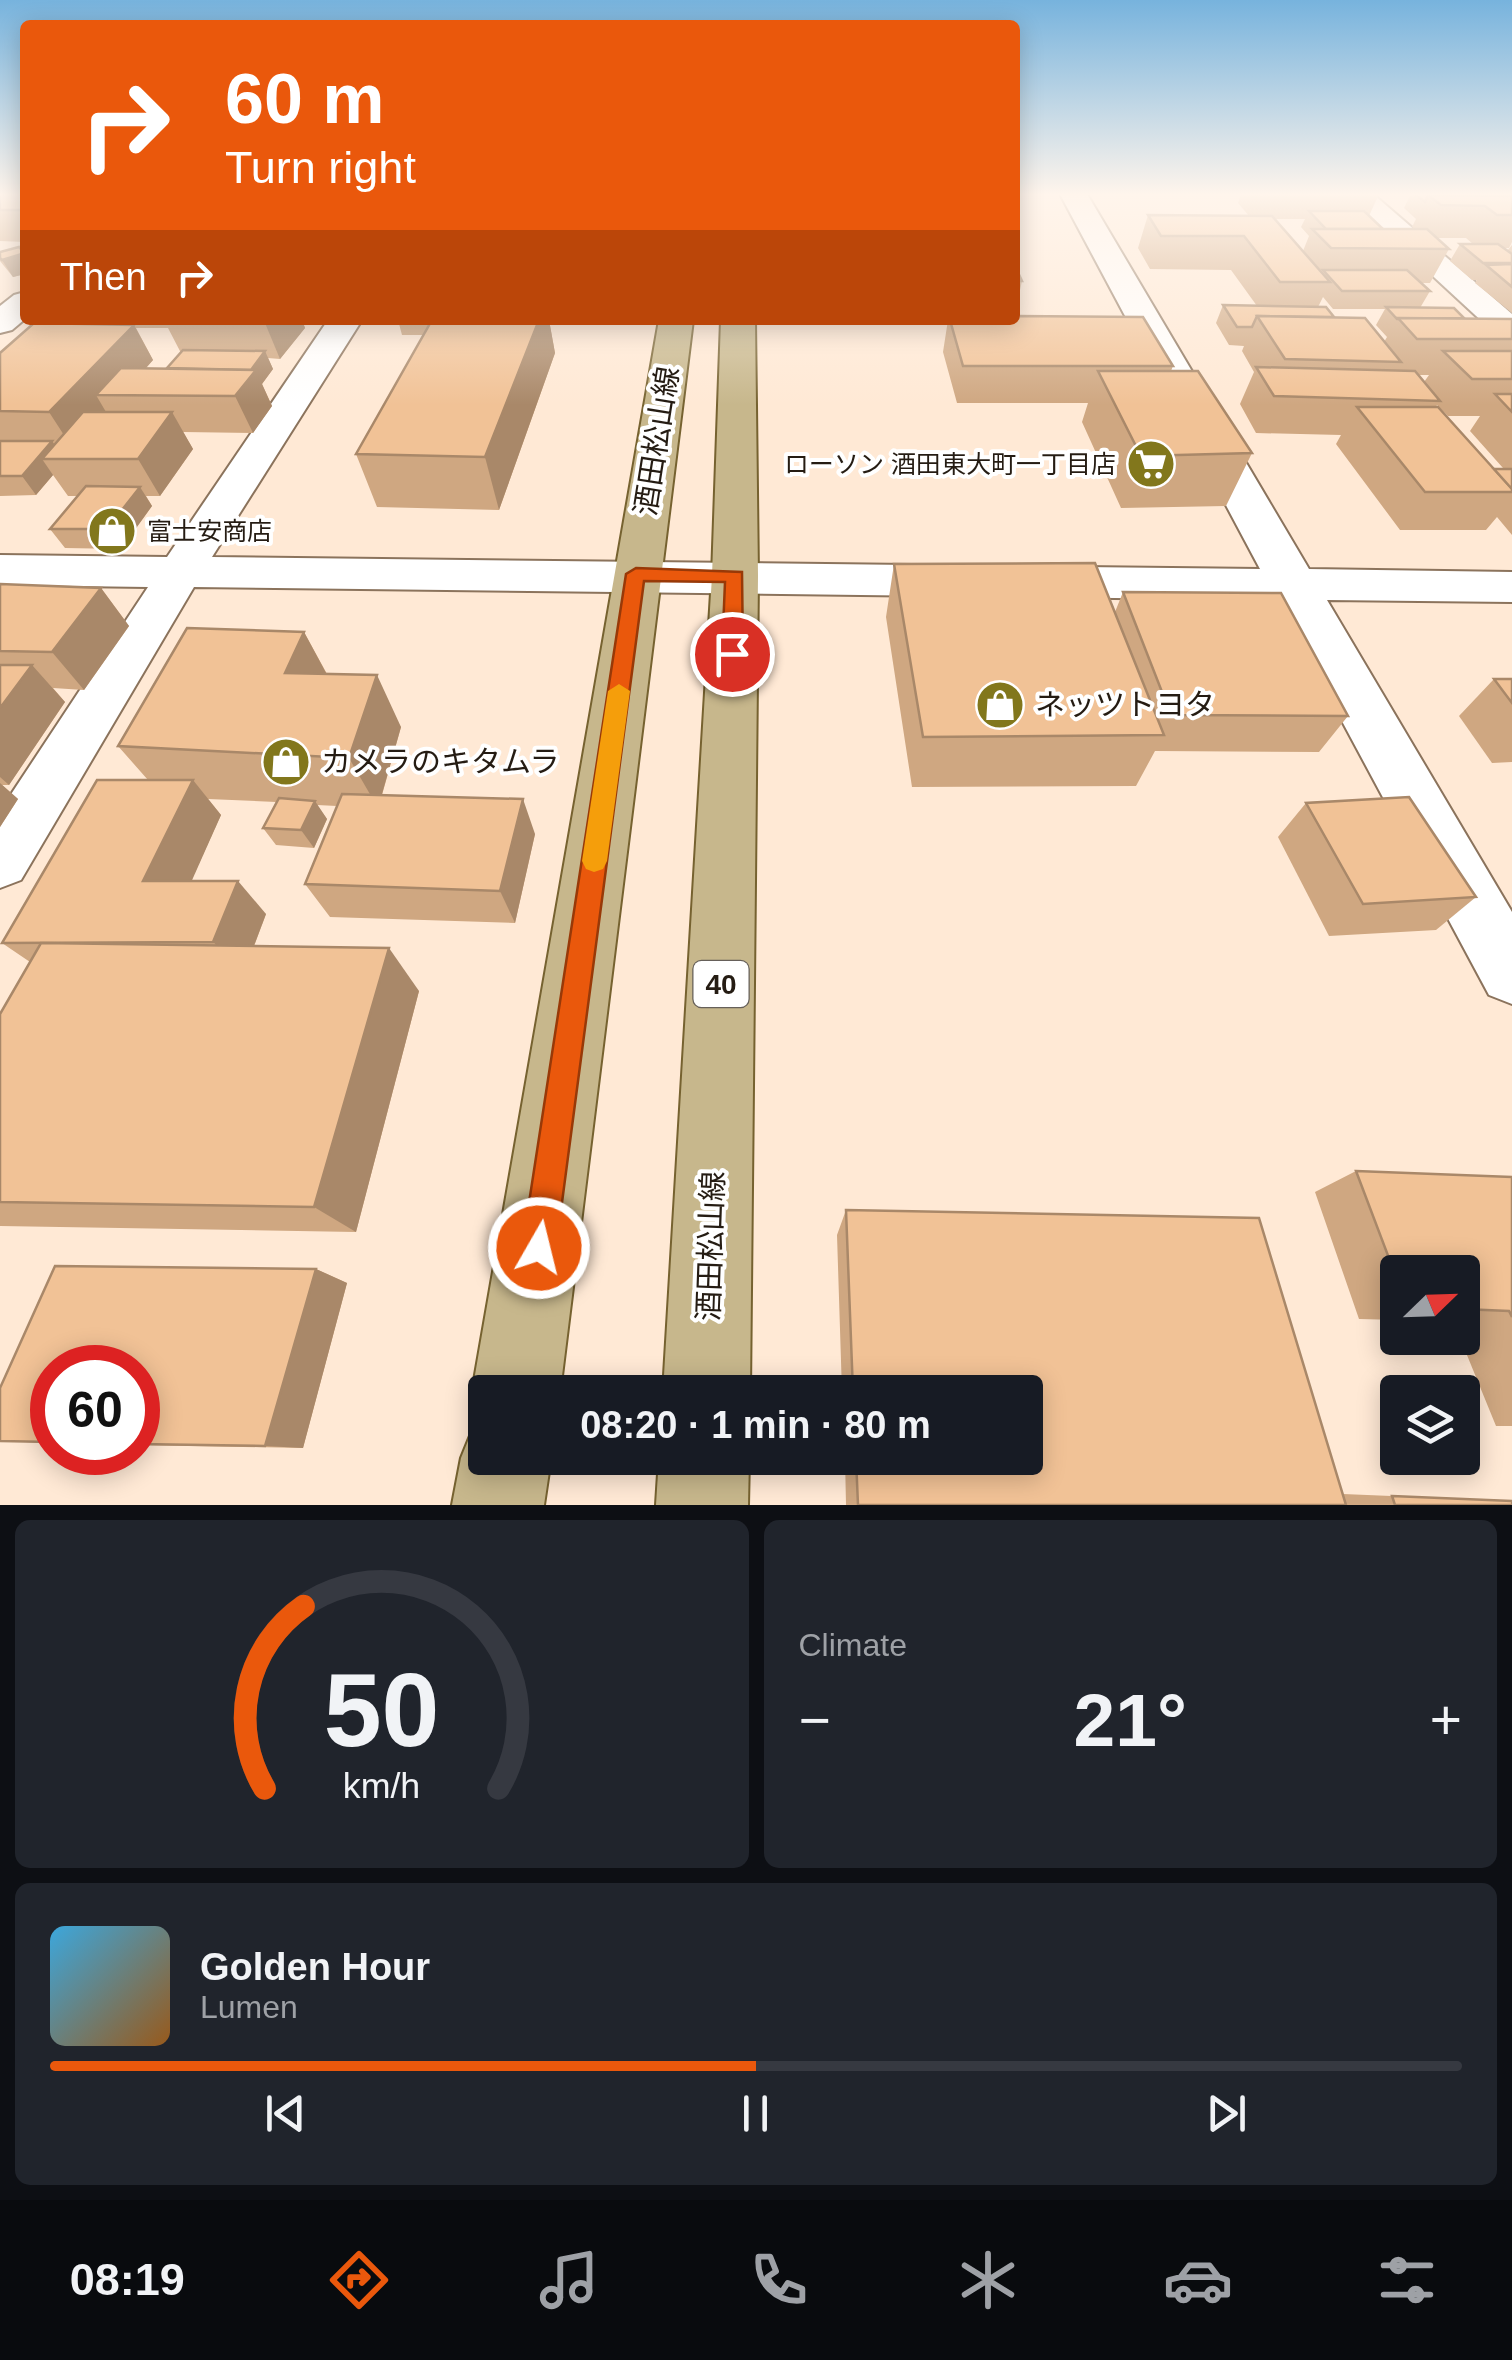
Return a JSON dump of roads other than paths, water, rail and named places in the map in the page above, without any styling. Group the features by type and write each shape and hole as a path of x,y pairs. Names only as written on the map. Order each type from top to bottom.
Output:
{"main road":[{"name":"酒田松山線","path":"518,1375 675,325"},
{"name":"酒田松山線","path":"707,1375 735,576 738,325"},
{"path":"498,1505 503,1475"},
{"path":"702,1505 703,1475"}],"street":[{"path":"1112,264 1512,974"},
{"path":"1437,264 1512,331"},
{"path":"0,322 20,306"},
{"path":"0,862 180,574 343,325"},
{"path":"0,570 636,574 1512,587"}],"place":[{"name":"ローソン 酒田東大町一丁目店","path":"1151,464"},
{"name":"富士安商店","path":"112,531"},
{"name":"ネッツトヨタ","path":"1000,705"},
{"name":"カメラのキタムラ","path":"286,762"}]}
